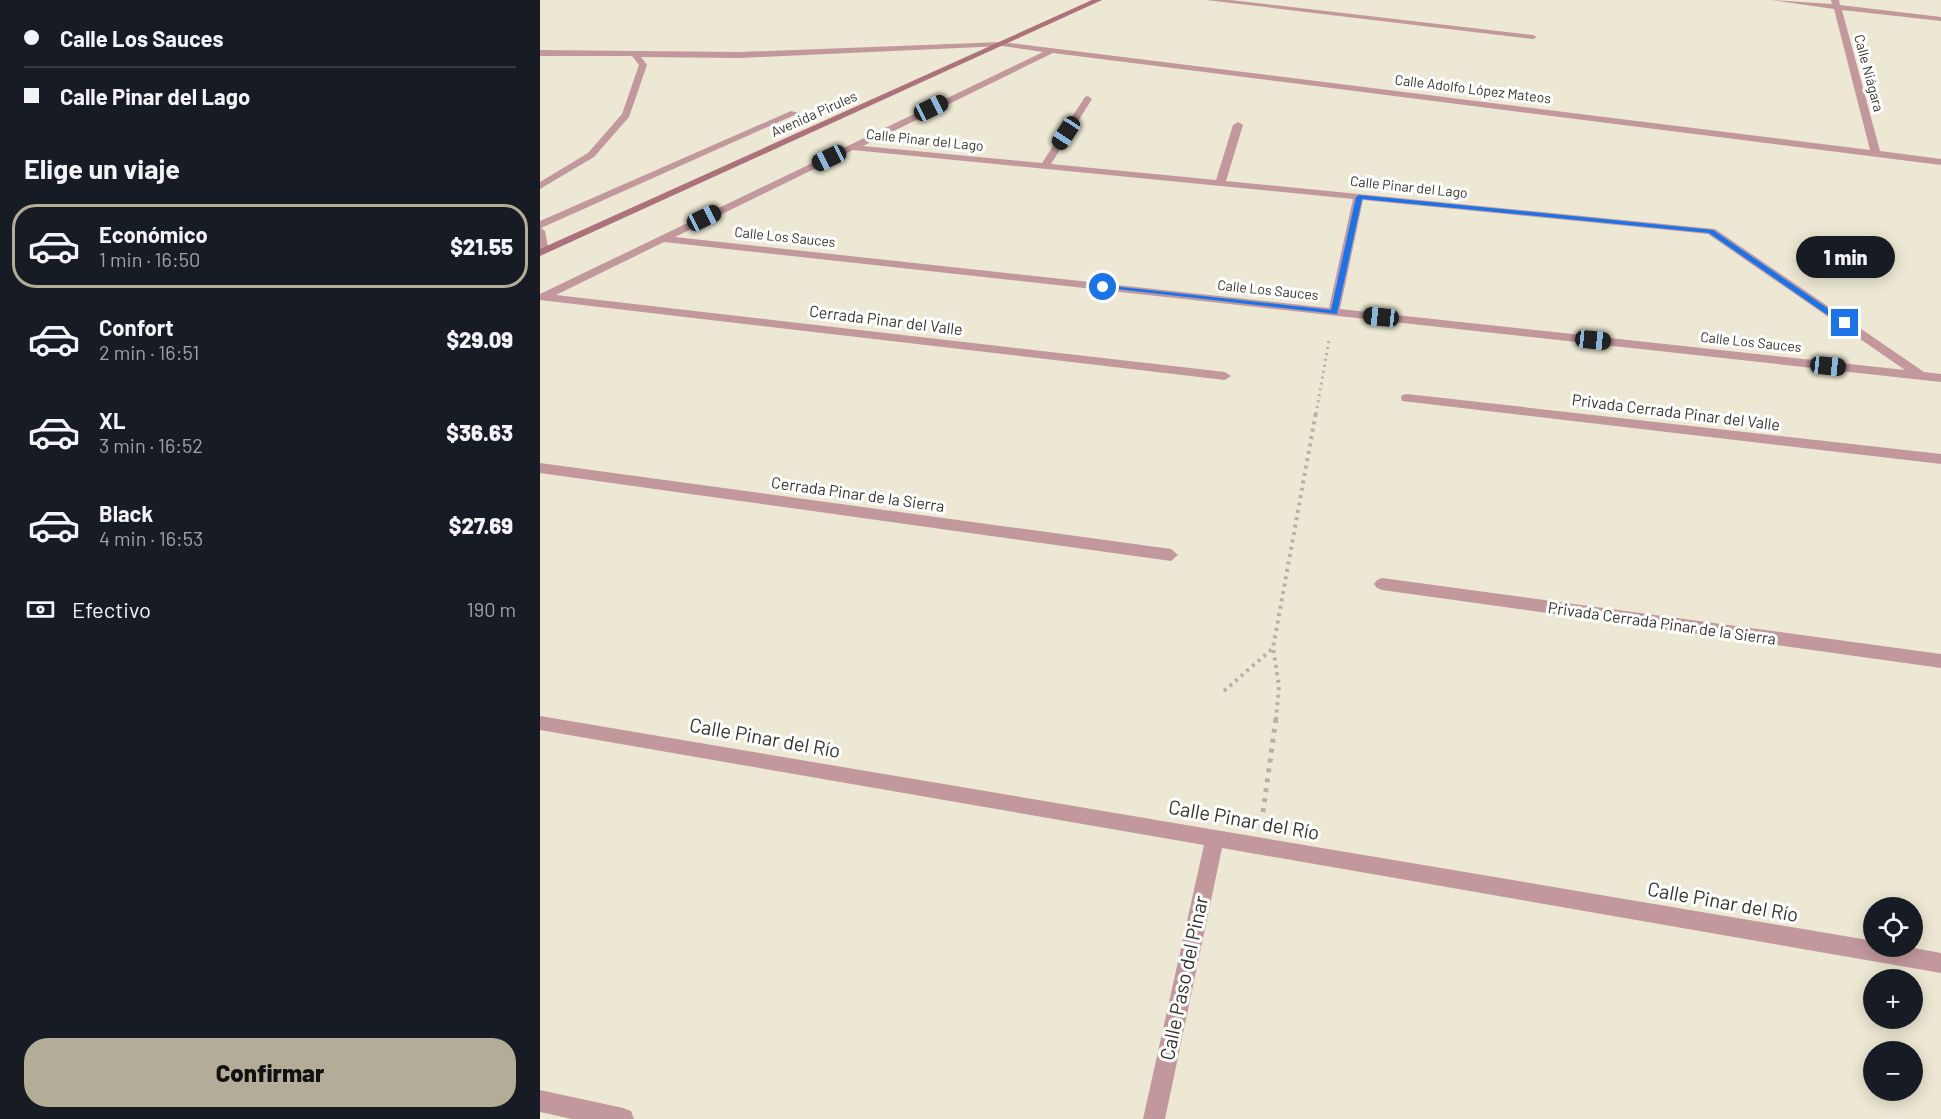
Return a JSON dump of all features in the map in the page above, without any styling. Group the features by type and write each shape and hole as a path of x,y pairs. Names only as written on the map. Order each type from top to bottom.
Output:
{"street":[{"name":"Avenida Pirules","path":"542,252 1098,0"},
{"path":"1210,0 1533,37"},
{"path":"1775,0 1836,3 1941,19"},
{"name":"Calle Niágara","path":"1836,3 1876,153"},
{"name":"Calle Adolfo López Mateos","path":"540,53 739,56 1002,44 1941,162"},
{"path":"542,298 849,147 1054,50"},
{"path":"540,186 591,155 626,115 643,65 636,56"},
{"path":"1044,166 1088,99"},
{"path":"540,225 794,113"},
{"path":"1220,184 1238,125"},
{"name":"Calle Pinar del Lago","path":"849,147 1711,231 1922,376"},
{"path":"1334,312 1359,197"},
{"path":"540,231 542,252"},
{"name":"Calle Los Sauces","path":"663,239 1941,378"},
{"name":"Cerrada Pinar del Valle","path":"542,298 1225,376"},
{"name":"Privada Cerrada Pinar del Valle","path":"1407,398 1941,459"},
{"name":"Cerrada Pinar de la Sierra","path":"540,468 1171,555"},
{"name":"Privada Cerrada Pinar de la Sierra","path":"1382,584 1941,661"},
{"name":"Calle Pinar del Río","path":"540,723 1941,963"},
{"name":"Calle Paso del Pinar","path":"1154,1119 1215,837"},
{"path":"540,1101 623,1119"}],"path":[{"path":"1258,845 1274,749 1279,686 1273,648 1334,312"},
{"path":"1224,691 1273,648"}],"route":[{"path":"1103,287 1334,312 1359,197 1711,231 1845,323"}]}
